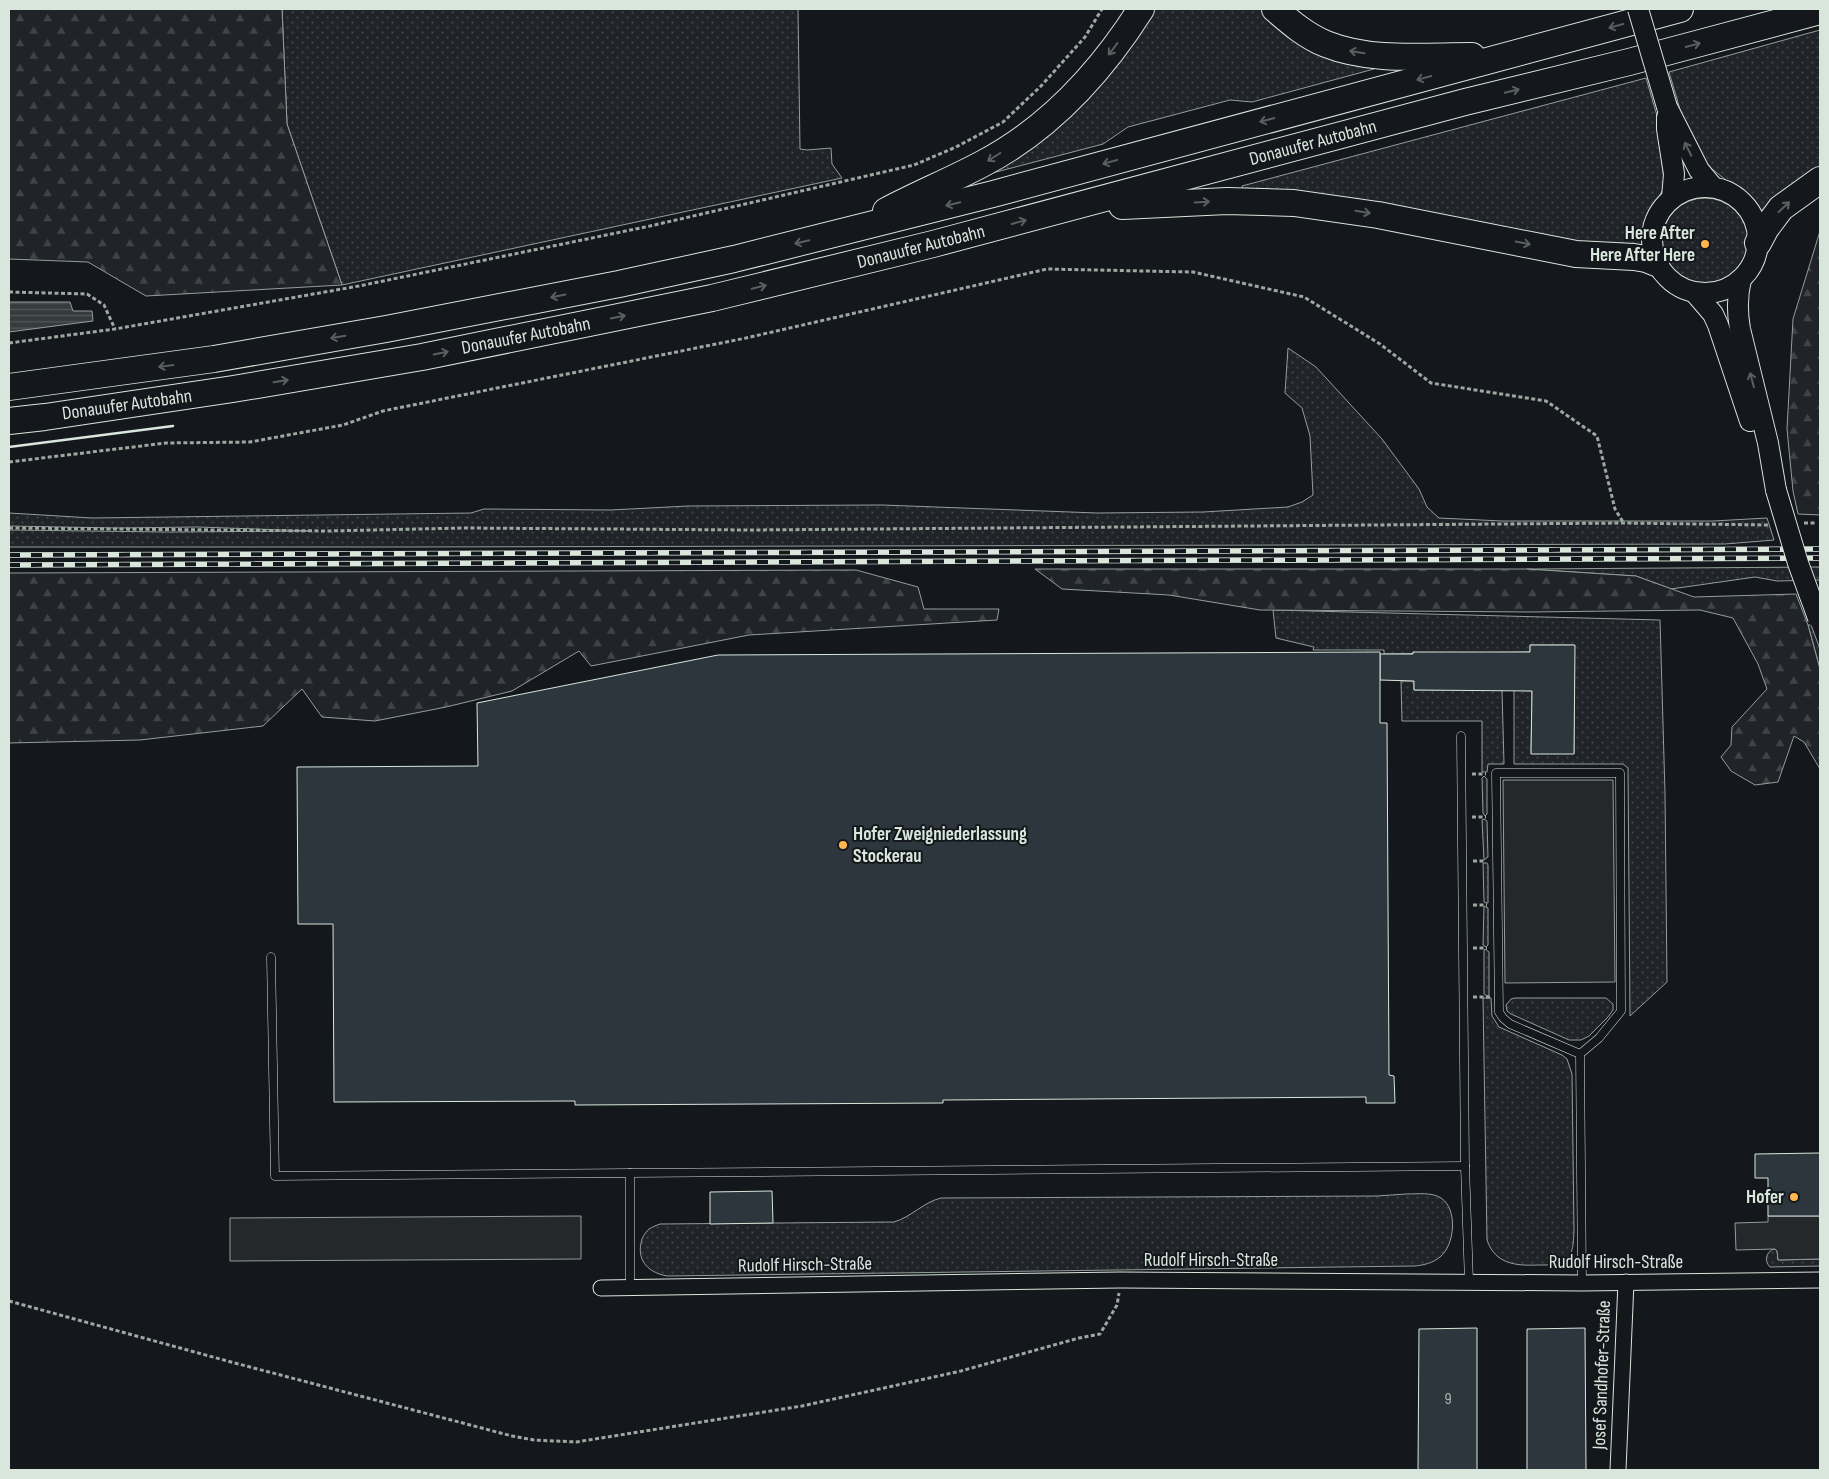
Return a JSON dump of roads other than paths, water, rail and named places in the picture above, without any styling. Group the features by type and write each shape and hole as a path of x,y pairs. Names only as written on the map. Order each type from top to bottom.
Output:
{"highway":[{"path":"850,230 920,192 949,181 984,164 1016,143 1046,120 1077,92 1100,66 1141,9"},
{"path":"1275,9 1307,34 1326,44 1348,51 1398,57 1505,57"},
{"name":"Donauufer Autobahn","path":"9,387 214,359 386,329 629,282 734,259 993,194 1680,9"},
{"name":"Donauufer Autobahn","path":"9,421 233,390 422,357 712,298 815,274 1064,210 1465,102 1628,62 1820,11"},
{"path":"1758,243 1766,228 1781,208 1820,180"},
{"path":"1064,210 1227,201 1294,203 1378,215 1576,254 1634,257 1656,263"}],"main road":[{"path":"1638,9 1667,107 1699,170 1713,187"},
{"path":"1667,107 1667,129 1674,174 1672,198"},
{"path":"1699,187 1713,187 1728,192 1741,201 1751,213 1757,228 1758,243 1756,257 1750,269 1728,289 1712,294 1696,293 1672,283 1662,274 1656,263 1651,242 1655,220 1662,208 1672,198 1685,191 1699,187"},
{"path":"1741,279 1738,302 1740,329 1768,443 1774,484"},
{"path":"1696,293 1718,325 1758,447 1774,484 1798,563 1819,620"}],"street":[{"name":"Rudolf Hirsch-Straße","path":"601,1288 1120,1280 1582,1283 1820,1280"},
{"name":"Josef Sandhofer-Straße","path":"1618,1470 1626,1282"}],"lane":[{"path":"1461,736 1465,1166 1469,1282"},
{"path":"1580,1054 1510,1024 1499,1012 1496,773 1620,772 1621,1011 1598,1038 1580,1054 1582,1283"},
{"path":"272,957 275,1176 1465,1166"},
{"path":"630,1173 630,1288"}],"railway":[{"path":"9,555 1820,549"},
{"path":"9,565 1820,558"}],"place":[{"name":"Here After Here After Here","path":"1705,244"},
{"name":"Hofer Zweigniederlassung Stockerau","path":"843,845"},
{"name":"Hofer","path":"1794,1197"}]}
